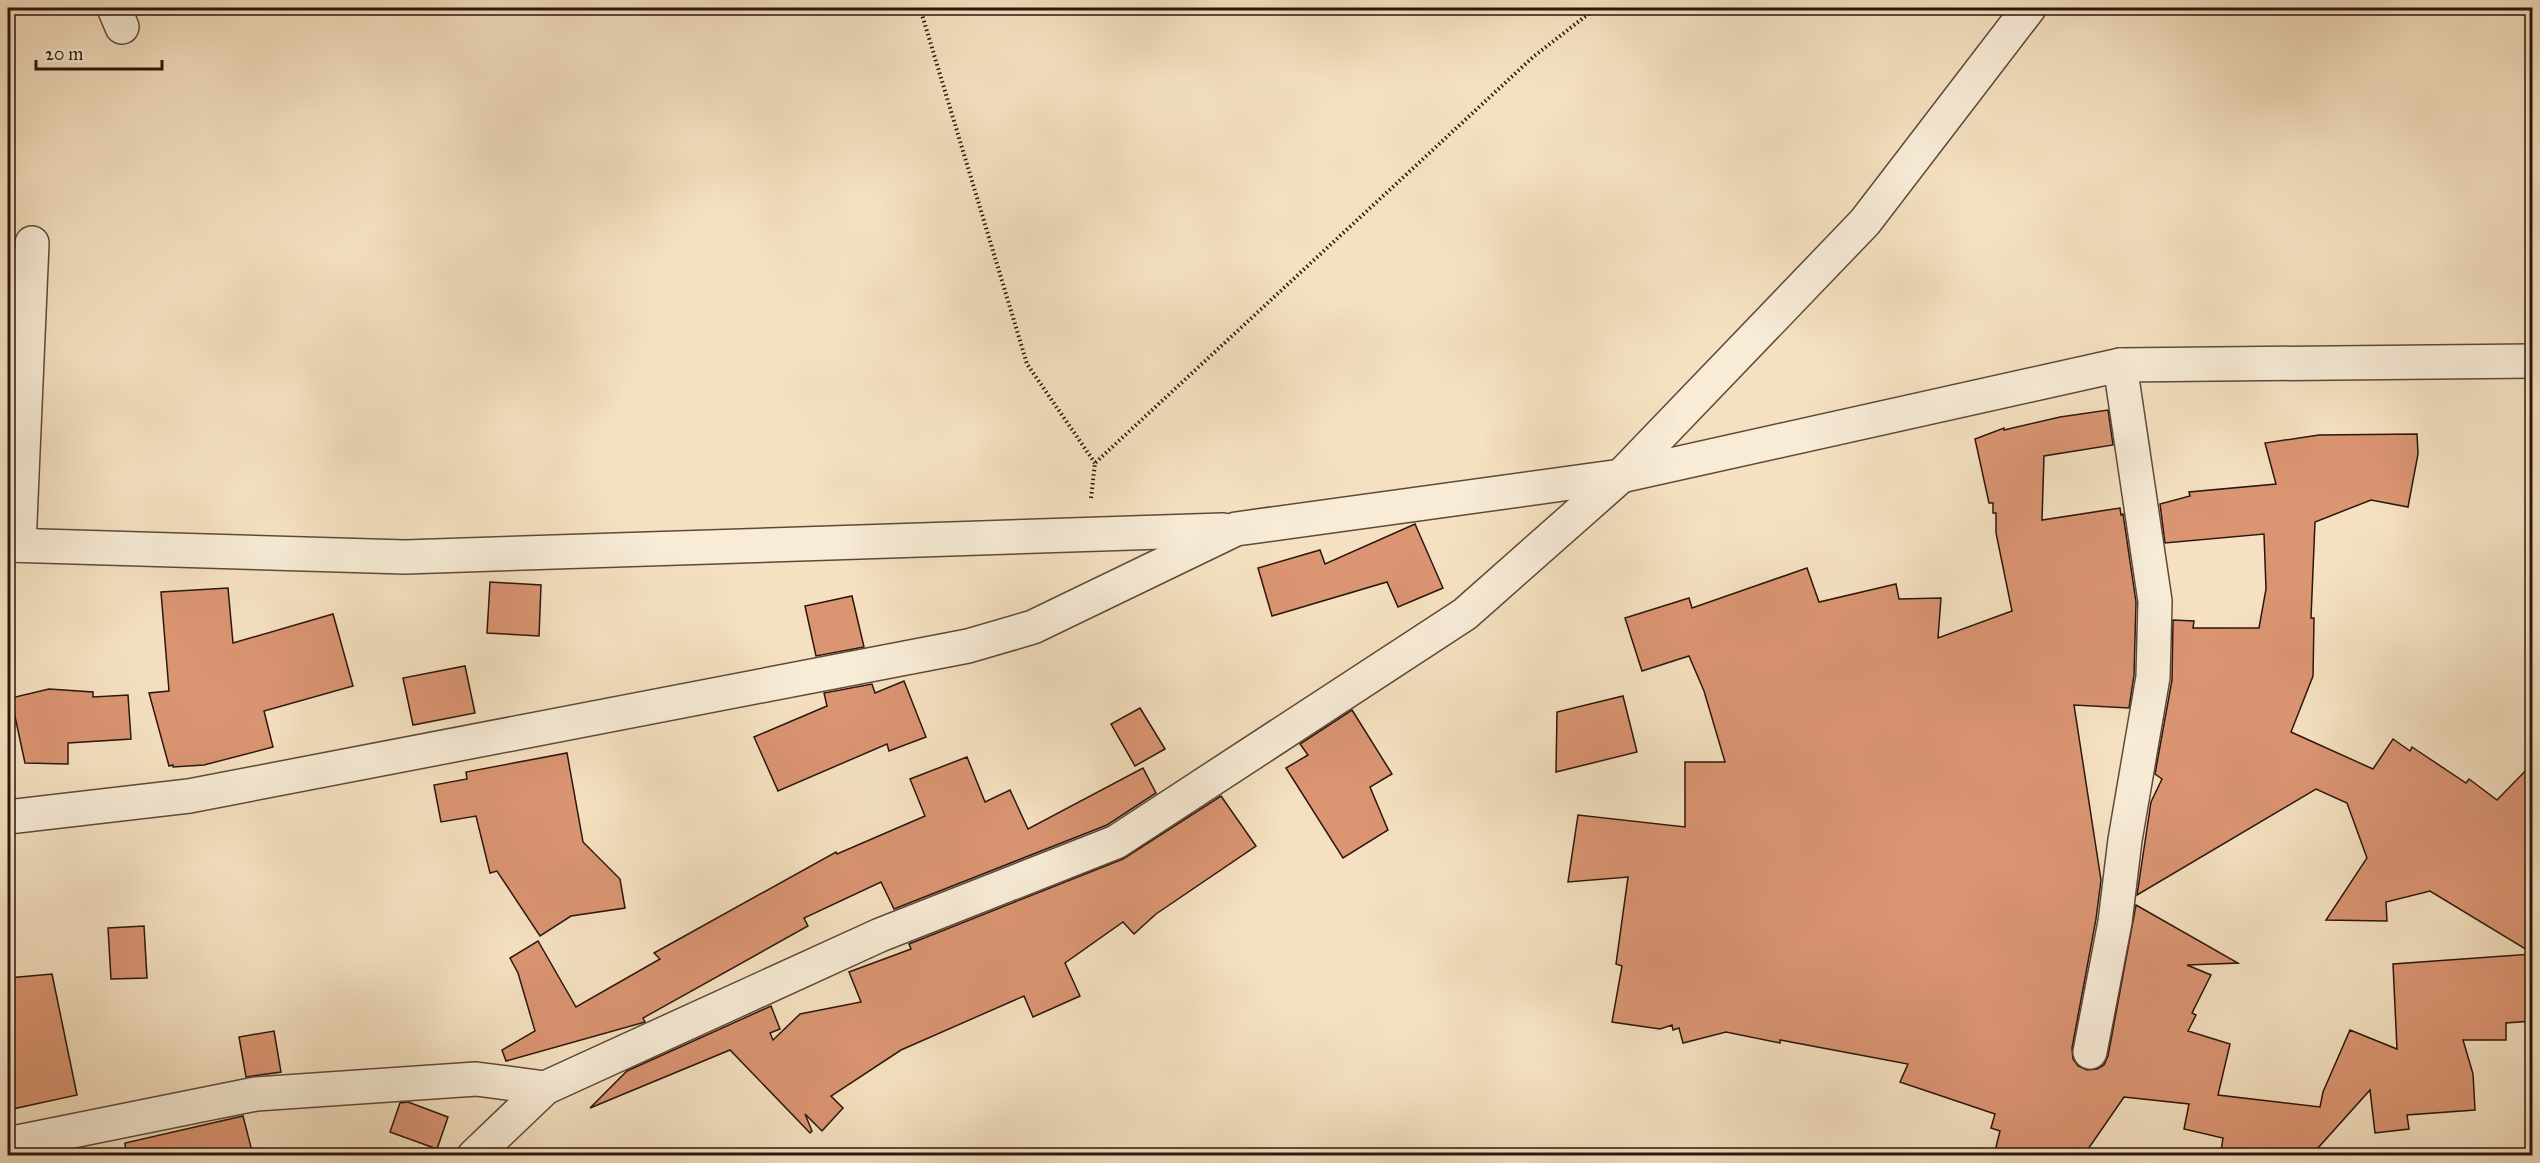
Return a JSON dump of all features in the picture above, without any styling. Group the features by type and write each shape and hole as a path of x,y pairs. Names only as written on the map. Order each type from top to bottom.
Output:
{"street":[{"path":"474,1155 545,1088 880,935 1116,842 1465,614 1621,476 1865,222 2029,8"},
{"path":"33,243 13,545 405,557 1236,529 1621,476 2120,366 2532,361"},
{"path":"2090,1052 2115,922 2125,840 2153,677 2155,639 2155,601 2120,366"},
{"path":"8,817 189,796 968,646 1033,627 1236,529"},
{"path":"8,1144 256,1094 476,1079 545,1088"}],"path":[{"path":"920,8 1027,364 1095,463"},
{"path":"1086,534 1095,463 1533,57 1596,8"}],"building":[{"path":"2108,410 2113,445 2044,456 2042,520 2120,508 2121,515 2123,514 2136,602 2134,675 2129,708 2074,705 2101,880 2072,1048 2073,1059 2078,1066 2087,1070 2097,1069 2104,1065 2108,1056 2136,905 2238,963 2187,965 2211,975 2192,1013 2196,1015 2188,1031 2230,1044 2218,1095 2320,1107 2323,1092 2350,1030 2397,1049 2393,964 2532,954 2532,1021 2506,1023 2506,1040 2463,1040 2473,1074 2475,1110 2407,1115 2409,1129 2375,1133 2370,1090 2318,1148 2315,1155 2282,1155 2221,1151 2223,1138 2184,1129 2189,1104 2124,1097 2084,1155 1994,1155 2000,1131 1991,1128 1995,1114 1900,1082 1908,1064 1726,1032 1683,1043 1679,1028 1673,1030 1672,1025 1660,1029 1612,1022 1622,966 1616,964 1628,877 1568,882 1578,815 1685,827 1685,762 1725,762 1704,691 1689,656 1642,671 1625,618 1689,598 1692,608 1807,568 1819,602 1896,584 1899,599 1941,598 1938,638 2012,611 1996,533 1996,513 1993,513 1993,503 1989,503 1975,439 2004,428 2004,430 2060,417"},
{"path":"2417,434 2418,454 2408,507 2371,500 2315,522 2311,618 2314,618 2313,676 2291,732 2373,769 2393,739 2410,751 2412,747 2466,783 2469,779 2497,800 2532,764 2532,953 2430,891 2386,902 2387,921 2326,920 2367,858 2347,803 2316,789 2137,895 2151,802 2162,779 2155,774 2172,680 2173,620 2194,621 2193,628 2259,628 2266,589 2264,534 2165,543 2160,504 2190,496 2189,492 2276,484 2265,443 2319,435"},
{"path":"1415,524 1443,588 1398,607 1387,582 1272,616 1258,568 1320,550 1325,564"},
{"path":"490,582 541,585 539,636 487,633"},
{"path":"228,588 233,643 333,614 353,686 264,711 273,747 204,765 169,766 149,693 169,691 161,592"},
{"path":"852,596 864,647 816,656 805,606"},
{"path":"465,666 475,713 413,725 403,678"},
{"path":"904,681 926,737 889,751 887,744 778,791 754,737 827,706 824,693 872,684 875,693"},
{"path":"49,689 93,692 93,697 128,695 131,739 68,743 68,764 25,763 11,698"},
{"path":"1623,696 1637,752 1556,772 1557,712"},
{"path":"1140,708 1165,749 1135,766 1111,724"},
{"path":"1352,710 1392,774 1370,787 1388,830 1343,858 1286,768 1308,755 1300,744"},
{"path":"567,753 583,842 620,879 625,908 571,916 540,936 497,871 490,873 476,816 441,822 434,785 467,779 466,772"},
{"path":"967,757 985,802 1010,790 1028,829 1143,768 1156,793 1107,825 894,909 881,882 804,918 808,926 643,1018 645,1022 506,1061 502,1050 535,1031 518,973 510,958 538,941 576,1007 660,959 654,953 836,852 837,854 925,816 910,779"},
{"path":"1221,796 1256,846 1156,914 1134,934 1123,922 1065,963 1080,996 1033,1017 1024,996 901,1050 831,1096 843,1108 822,1131 805,1114 812,1131 810,1133 730,1050 590,1108 627,1071 771,1006 780,1029 770,1033 773,1040 800,1014 861,1002 849,972 911,949 909,944 1123,859"},
{"path":"144,926 147,978 111,979 108,928"},
{"path":"52,974 77,1095 8,1110 8,1025 12,1024 8,978"},
{"path":"274,1031 281,1072 246,1077 239,1037"},
{"path":"408,1102 448,1117 437,1149 390,1132 400,1103"},
{"path":"243,1116 253,1155 126,1155 125,1143"}]}
